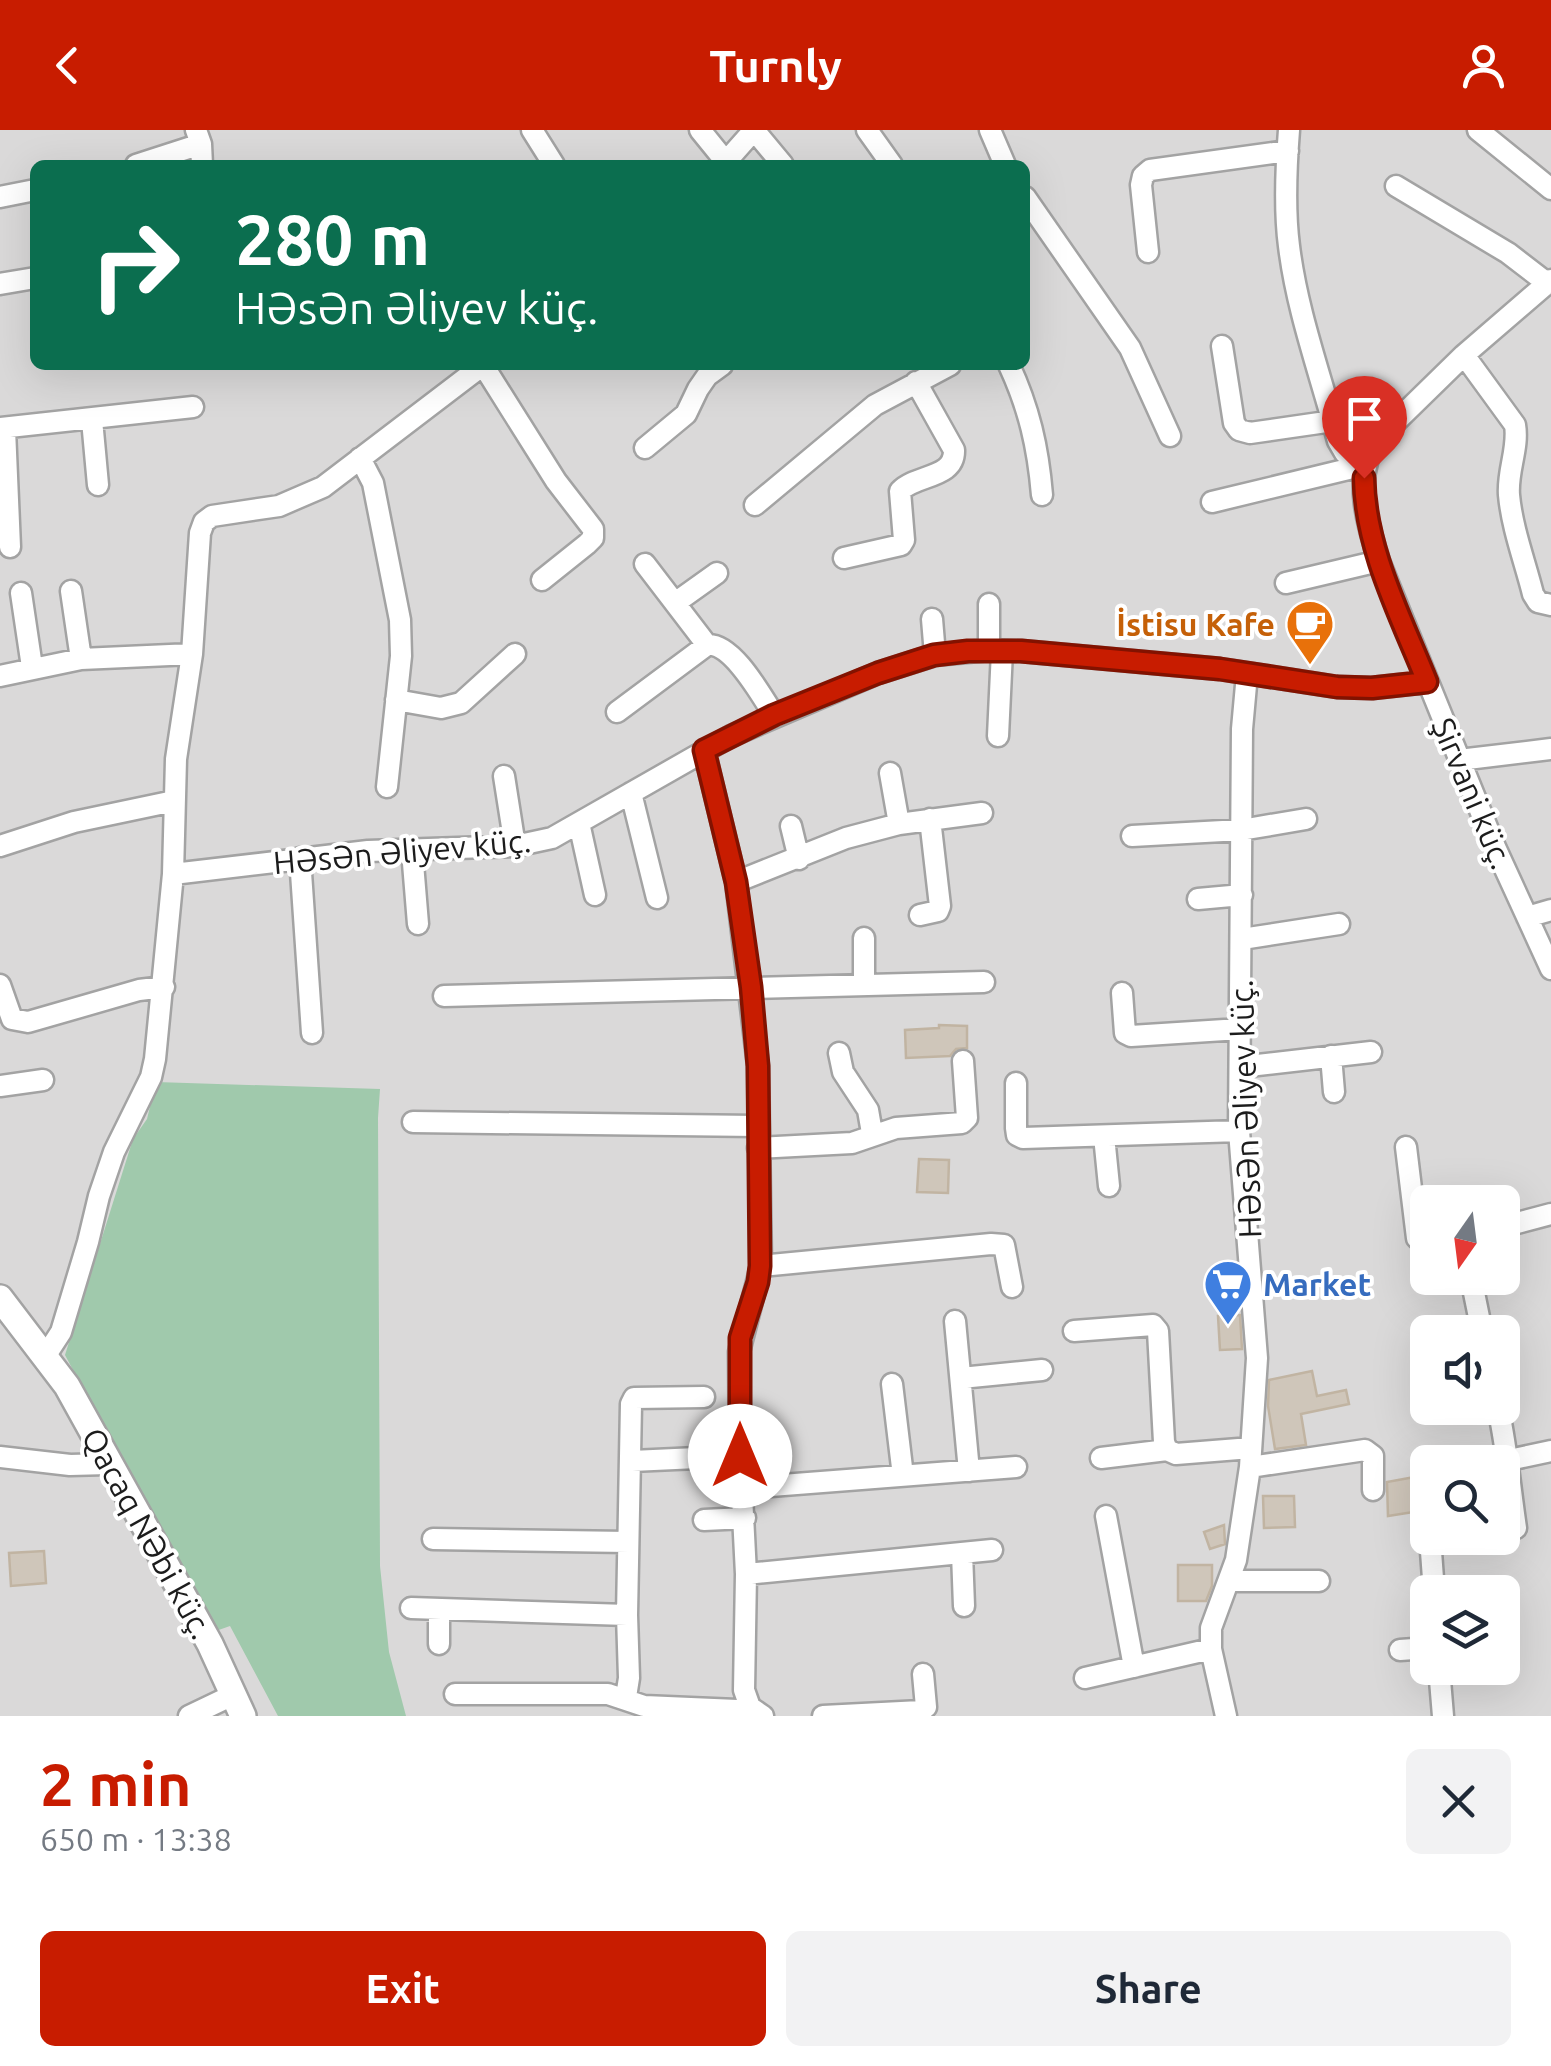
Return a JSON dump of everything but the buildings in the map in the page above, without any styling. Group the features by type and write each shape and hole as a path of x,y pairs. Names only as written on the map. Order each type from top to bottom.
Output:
{"street":[{"path":"532,130 551,160"},
{"path":"700,130 721,160"},
{"path":"728,160 754,130 780,160"},
{"path":"866,130 888,160"},
{"path":"990,130 1002,160"},
{"path":"1478,130 1551,189"},
{"path":"1148,252 1141,185 1150,170 1288,140 1288,245 1297,290 1341,449 1365,465"},
{"path":"153,160 200,146"},
{"path":"1212,502 1365,465 1378,439 1464,355 1549,282 1508,252 1396,186"},
{"path":"0,197 30,191"},
{"path":"1030,204 1130,348 1170,436"},
{"path":"0,284 30,279"},
{"path":"1222,346 1234,424 1239,430 1250,433 1333,421"},
{"path":"1464,355 1515,425 1517,438 1509,491 1512,510 1533,594 1538,602 1551,605"},
{"path":"46,1355 61,1332 114,1152 151,1077 159,1041 173,874 176,759 192,654 204,522 212,516 278,506 322,487 476,370"},
{"path":"486,370 556,481 594,529 587,544 542,580"},
{"path":"645,448 686,414 708,370"},
{"path":"756,505 874,405 940,370"},
{"path":"1011,370 1033,427 1042,494"},
{"path":"844,558 900,546 904,540 900,491 906,484 949,468 954,461 954,450 916,382"},
{"path":"10,546 3,429 193,407"},
{"path":"92,420 98,485"},
{"path":"360,458 373,484 400,620 401,656 388,787"},
{"name":"Şirvani küç.","path":"1365,465 1368,522 1379,561 1551,969"},
{"path":"1286,582 1379,561"},
{"path":"645,564 706,645 724,648 774,715"},
{"path":"674,603 717,572"},
{"path":"71,590 81,659"},
{"path":"21,594 32,667"},
{"path":"990,604 998,736"},
{"path":"932,620 934,655"},
{"path":"617,712 706,645"},
{"name":"Həsən Əliyev küç.","path":"173,874 300,858 515,846 552,838 704,750 774,715 934,655 995,650 1220,669 1337,687 1427,682"},
{"path":"0,676 81,659 192,654"},
{"path":"396,700 451,708 515,654"},
{"name":"Həsən Əliyev küç.","path":"1221,1715 1210,1649 1214,1614 1236,1560 1251,1458 1257,1358 1239,1130 1242,714 1247,674"},
{"path":"1460,760 1551,749"},
{"path":"455,1694 608,1694 644,1706 705,1713 756,1712 744,1690 746,1574 740,1338 760,1266 758,1066 736,882 704,750"},
{"path":"890,773 899,824"},
{"path":"504,776 515,846"},
{"path":"631,793 657,898"},
{"path":"0,846 74,822 174,801"},
{"path":"736,882 846,838 899,824 982,813"},
{"path":"1132,836 1240,830 1306,818"},
{"path":"920,914 938,912 940,906 930,819"},
{"path":"578,823 595,895"},
{"path":"791,826 799,859"},
{"path":"412,851 418,924"},
{"path":"300,858 312,1033"},
{"path":"1198,898 1242,895"},
{"path":"1527,918 1551,910"},
{"path":"1242,940 1339,924"},
{"path":"864,938 864,984"},
{"path":"444,996 984,982"},
{"path":"0,985 12,1019 28,1022 138,990 164,988"},
{"path":"1122,993 1125,1033 1132,1036 1240,1029"},
{"path":"1240,1067 1371,1052"},
{"path":"838,1053 847,1080 868,1110 872,1134"},
{"path":"1330,1056 1334,1092"},
{"path":"758,1148 852,1143 910,1125 962,1124 967,1118 962,1061"},
{"path":"0,1086 43,1080"},
{"path":"1016,1083 1017,1135 1023,1138 1239,1130"},
{"path":"414,1122 758,1126"},
{"path":"1104,1136 1109,1186"},
{"path":"1406,1147 1411,1185"},
{"path":"1520,1222 1551,1214"},
{"path":"760,1266 992,1244 1004,1245 1008,1250 1012,1287"},
{"name":"Qacaq Nəbi küç.","path":"0,1298 67,1386 239,1705"},
{"path":"955,1321 969,1471"},
{"path":"1074,1331 1145,1324 1158,1331 1167,1450"},
{"path":"960,1378 1042,1370"},
{"path":"892,1384 903,1476"},
{"path":"626,1698 630,1678 627,1615 631,1404 634,1398 704,1396"},
{"path":"1101,1458 1167,1450 1176,1454 1251,1458 1365,1450 1373,1456 1373,1490"},
{"path":"1520,1458 1551,1451"},
{"path":"632,1461 740,1456"},
{"path":"0,1457 108,1464"},
{"path":"744,1488 1016,1467"},
{"path":"1520,1506 1522,1519"},
{"path":"1106,1516 1134,1667"},
{"path":"704,1520 745,1518"},
{"path":"433,1539 628,1542"},
{"path":"746,1574 992,1550"},
{"path":"962,1553 964,1606"},
{"path":"1229,1581 1319,1581"},
{"path":"411,1608 627,1615"},
{"path":"439,1609 439,1644"},
{"path":"1086,1678 1210,1649"},
{"path":"1400,1650 1410,1649"},
{"path":"823,1716 922,1711 926,1707 923,1674"},
{"path":"1440,1685 1443,1716"},
{"path":"189,1716 239,1705"}],"shaded area":[{"path":"0,130 1551,130 1551,1716 0,1716"}],"green space":[{"path":"156,1082 380,1089 380,1566 389,1652 406,1716 278,1716 230,1626 213,1632 65,1355 133,1139 147,1119"}],"place":[{"name":"İstisu Kafe","path":"1310,666"},
{"name":"Market","path":"1228,1326"}],"route":[{"path":"740,1456 740,1338 760,1266 757,1046 736,882 704,750 774,715 878,673 934,655 968,651 1021,651 1220,669 1337,687 1427,682 1379,561 1368,522 1364,478"}]}
